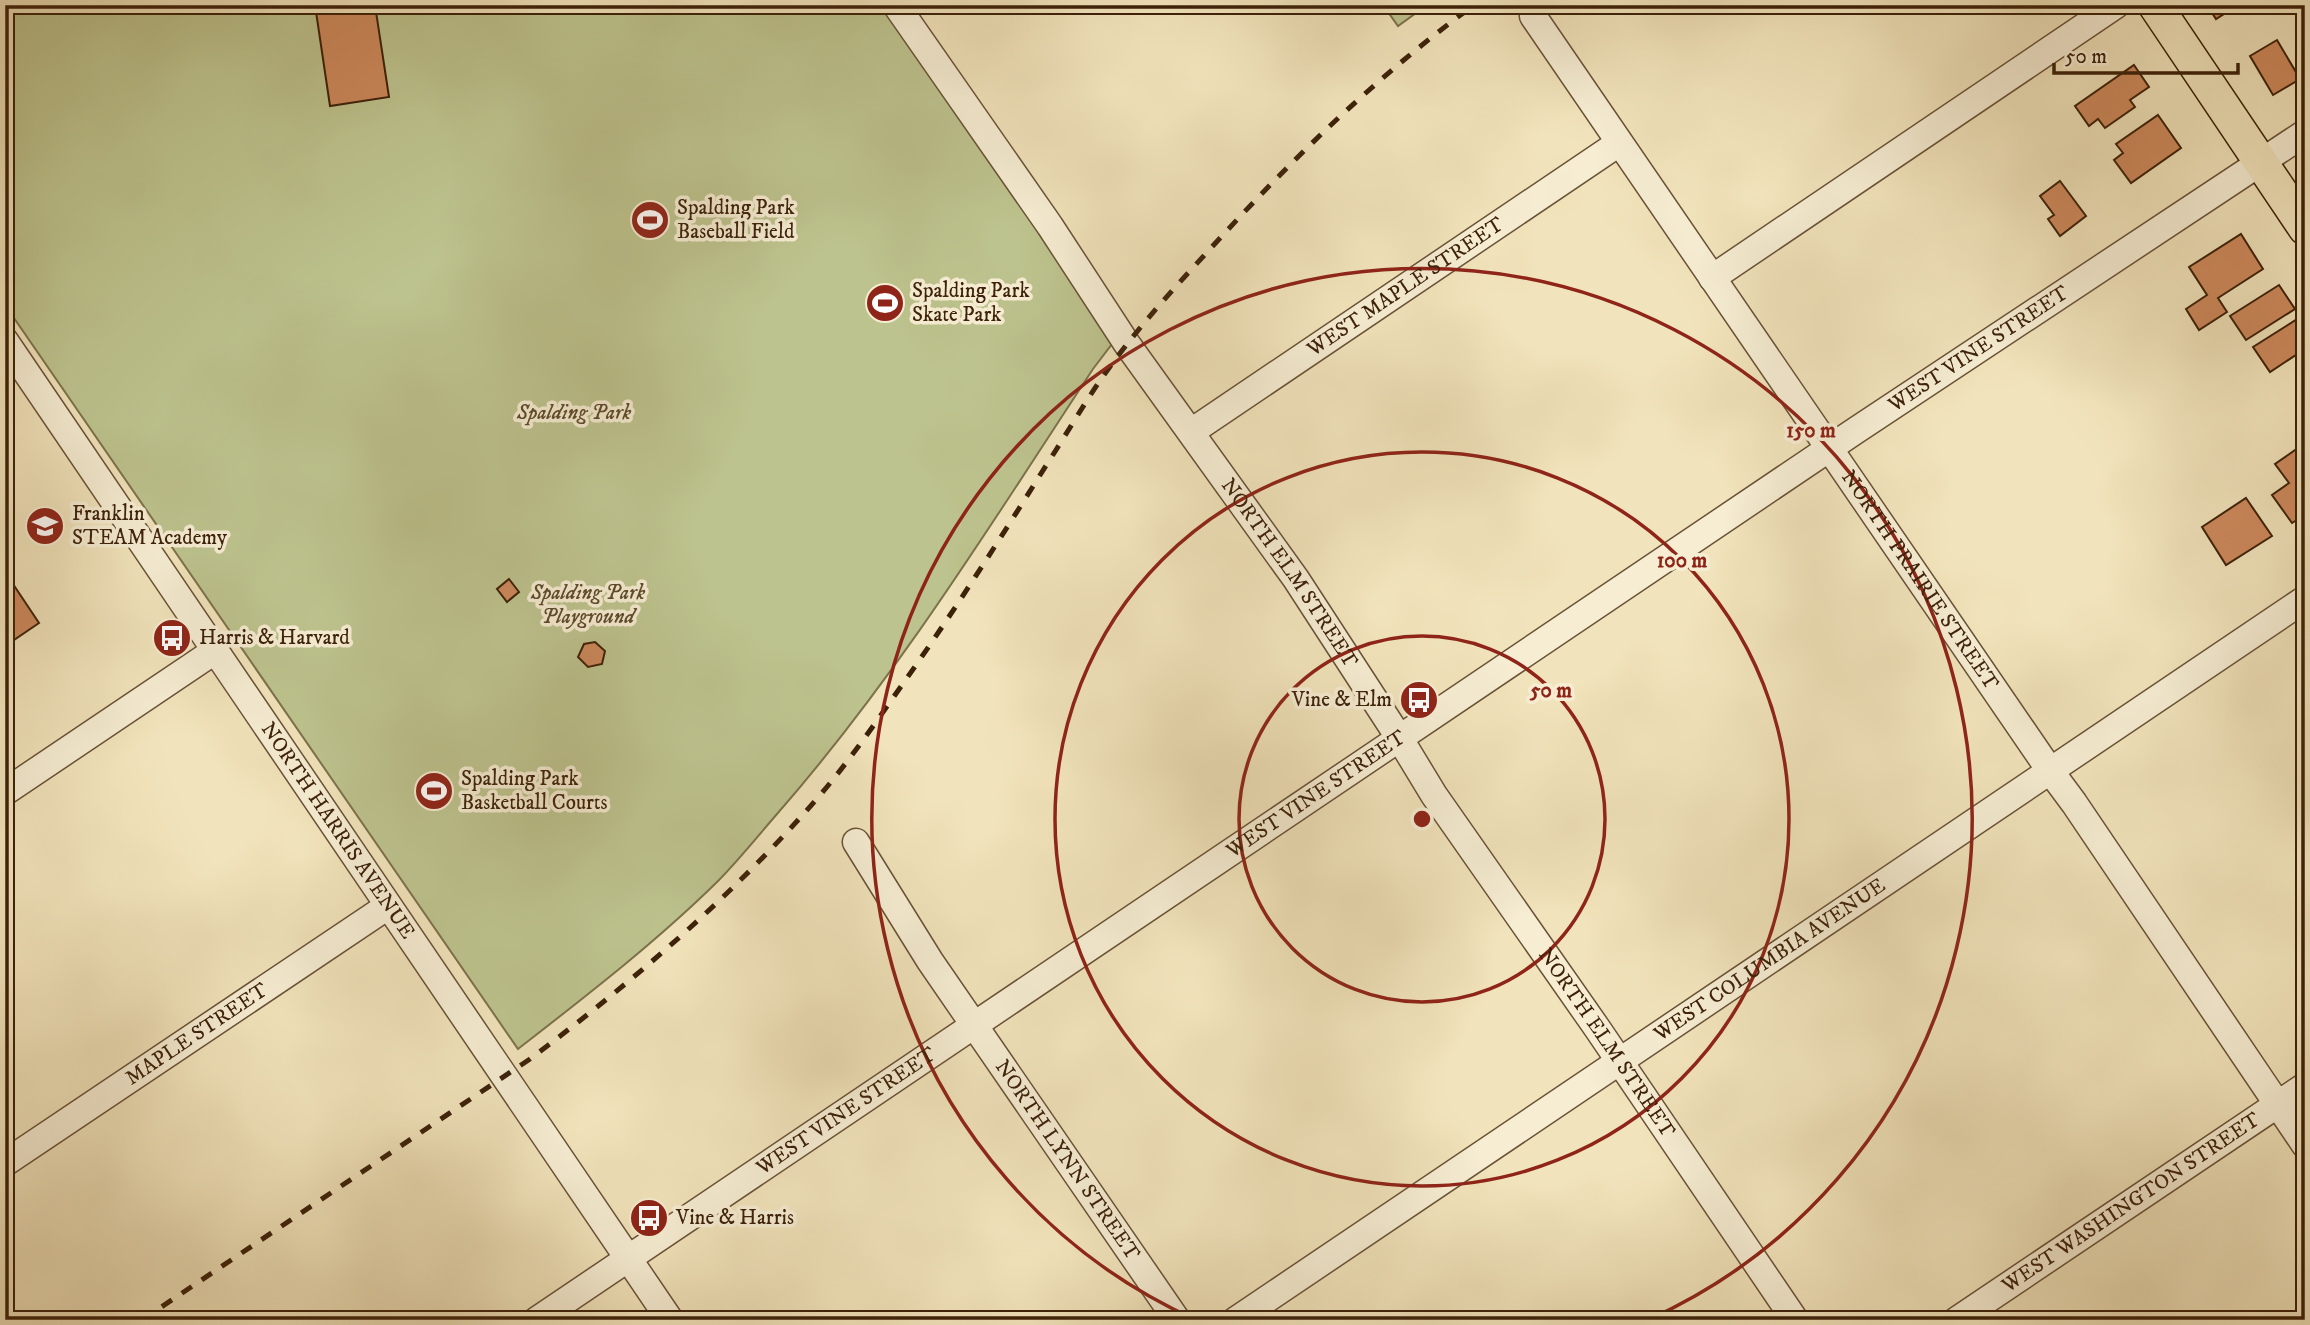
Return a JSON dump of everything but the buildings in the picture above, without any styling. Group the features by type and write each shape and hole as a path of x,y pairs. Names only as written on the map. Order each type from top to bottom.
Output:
{"main road":[{"path":"2155,5 2305,228"}],"street":[{"name":"NORTH ELM STREET","path":"896,5 1050,226 1128,344 1296,579 1434,795 1795,1320"},
{"path":"1712,278 2116,5"},
{"name":"NORTH PRAIRIE STREET","path":"1533,16 2082,815 2305,1145"},
{"name":"WEST VINE STREET","path":"537,1320 1829,450 2305,133"},
{"name":"WEST MAPLE STREET","path":"1191,432 1619,143"},
{"name":"NORTH HARRIS AVENUE","path":"5,341 670,1320"},
{"name":"WEST COLUMBIA AVENUE","path":"1236,1320 2305,599"},
{"path":"5,792 216,650"},
{"name":"NORTH LYNN STREET","path":"856,842 930,961 976,1024 1177,1320"},
{"name":"MAPLE STREET","path":"5,1163 388,906"},
{"name":"WEST WASHINGTON STREET","path":"1957,1320 2305,1086"}],"green space":[{"name":"Spalding Park","path":"5,5 896,5 1115,340 903,653 821,762 732,866 693,905 620,968 518,1049 5,305"},
{"path":"1383,5 1427,5 1398,26"}],"railway":[{"path":"142,1320 530,1059 646,967 719,901 821,794 873,727 958,603 1101,379 1146,321 1241,215 1336,120 1404,60 1474,5"}],"place":[{"name":"Spalding Park Baseball Field","path":"650,220"},
{"name":"Spalding Park Skate Park","path":"885,303"},
{"name":"Franklin STEAM Academy","path":"45,526"},
{"name":"Harris & Harvard","path":"172,638"},
{"name":"Vine & Elm","path":"1419,700"},
{"name":"Spalding Park Basketball Courts","path":"434,791"},
{"name":"Vine & Harris","path":"649,1218"}],"park label":[{"name":"Spalding Park Playground","path":"588,605"}]}
